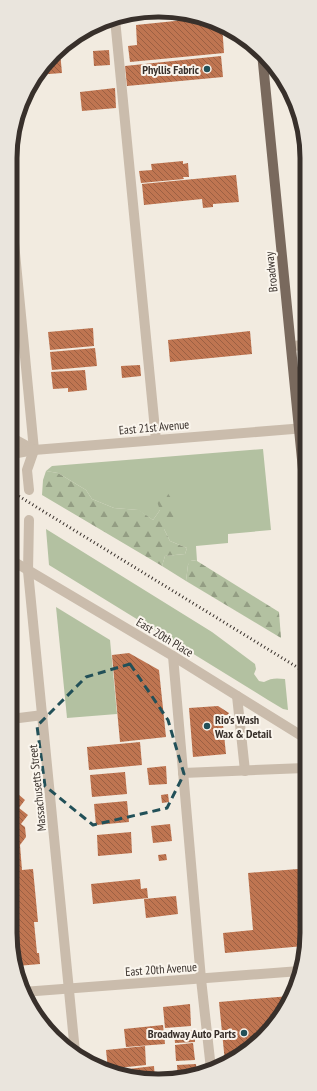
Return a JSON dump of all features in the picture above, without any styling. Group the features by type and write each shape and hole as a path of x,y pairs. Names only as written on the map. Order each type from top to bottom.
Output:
{"main road":[{"name":"Broadway","path":"263,63 291,346 300,413"}],"street":[{"path":"116,24 156,440"},
{"path":"17,274 34,450 27,470 29,490"},
{"path":"291,346 300,345"},
{"name":"East 21st Avenue","path":"17,453 34,450 300,428"},
{"path":"17,441 34,450"},
{"name":"Massachusetts Street","path":"29,520 28,571 75,1047"},
{"name":"East 20th Place","path":"17,564 173,656 300,735"},
{"path":"173,656 201,979 210,1064"},
{"path":"237,696 245,771"},
{"path":"17,718 43,715"},
{"path":"183,773 300,768"},
{"name":"East 20th Avenue","path":"30,991 294,971"}],"highlighted area":[{"path":"130,664 168,720 184,774 167,808 93,825 45,786 37,726 86,677"}],"green space":[{"path":"263,449 271,530 228,534 228,543 196,546 197,561 191,560 188,565 186,581 162,566 165,556 185,554 187,548 170,541 164,529 160,510 153,520 138,510 114,508 92,499 86,490 58,473 46,471 52,466"},
{"path":"46,471 58,473 86,490 92,499 114,508 139,510 153,520 160,510 156,499 160,494 167,492 179,510 164,529 170,541 187,548 185,554 165,556 162,566 42,495 43,480"},
{"path":"46,529 212,632 255,664 256,669 254,674 259,681 264,682 279,678 285,679 288,710 283,709 268,700 49,565"},
{"path":"190,560 197,561 279,612 281,638 186,581"},
{"path":"56,607 110,640 117,714 67,718"}],"building":[{"path":"186,20 195,22 223,33 224,53 130,62 128,46 137,45 136,25"},
{"path":"109,50 110,65 94,66 93,51"},
{"path":"60,56 62,73 45,74"},
{"path":"221,56 223,77 127,86 125,66"},
{"path":"115,88 116,108 82,111 80,92"},
{"path":"183,161 183,164 188,163 189,177 183,177 184,179 141,183 139,171 152,170 151,164"},
{"path":"236,175 239,202 213,204 213,207 203,208 202,199 144,205 142,184"},
{"path":"93,328 94,346 50,350 48,332"},
{"path":"250,331 252,354 170,362 168,340"},
{"path":"95,348 97,366 52,370 50,352"},
{"path":"140,365 141,376 122,378 121,366"},
{"path":"85,370 87,390 68,392 68,388 53,389 51,372"},
{"path":"129,653 159,670 166,737 120,742 112,655"},
{"name":"Rio's Wash Wax & Detail","path":"218,706 229,713 228,715 222,715 226,754 193,757 189,708"},
{"path":"140,742 142,765 89,770 87,747"},
{"path":"166,766 167,784 149,785 147,768"},
{"path":"125,772 127,794 92,797 90,775"},
{"path":"17,793 25,800 19,808 28,815 21,824 25,827 26,837 20,845 22,870 33,869 38,922 34,922 37,953 39,953 40,964 21,966 18,951"},
{"path":"168,794 169,802 162,803 161,795"},
{"path":"127,801 129,822 96,825 94,804"},
{"path":"170,824 172,841 153,843 151,826"},
{"path":"131,832 132,853 98,856 97,835"},
{"path":"166,854 167,860 159,861 158,855"},
{"path":"298,869 300,888 300,946 225,953 223,933 253,930 248,873"},
{"path":"140,879 141,889 147,888 148,898 93,904 91,884"},
{"path":"176,896 178,914 146,918 144,899"},
{"name":"Broadway Auto Parts","path":"284,996 271,1019 259,1033 245,1045 225,1057 219,1002"},
{"path":"190,1004 191,1026 165,1028 163,1007"},
{"path":"163,1025 165,1044 126,1047 124,1029"},
{"path":"194,1030 195,1042 175,1043 174,1032"},
{"path":"193,1043 195,1060 176,1061 175,1045"},
{"path":"145,1046 146,1065 119,1068 107,1064 106,1050"},
{"path":"196,1064 196,1069 178,1073 177,1065"},
{"path":"154,1066 155,1074 140,1073 124,1069"}],"railway":[{"path":"17,495 300,669"}],"place":[{"name":"Phyllis Fabric","path":"207,69"},
{"name":"Rio's Wash Wax & Detail","path":"207,726"},
{"name":"Broadway Auto Parts","path":"244,1033"}]}
